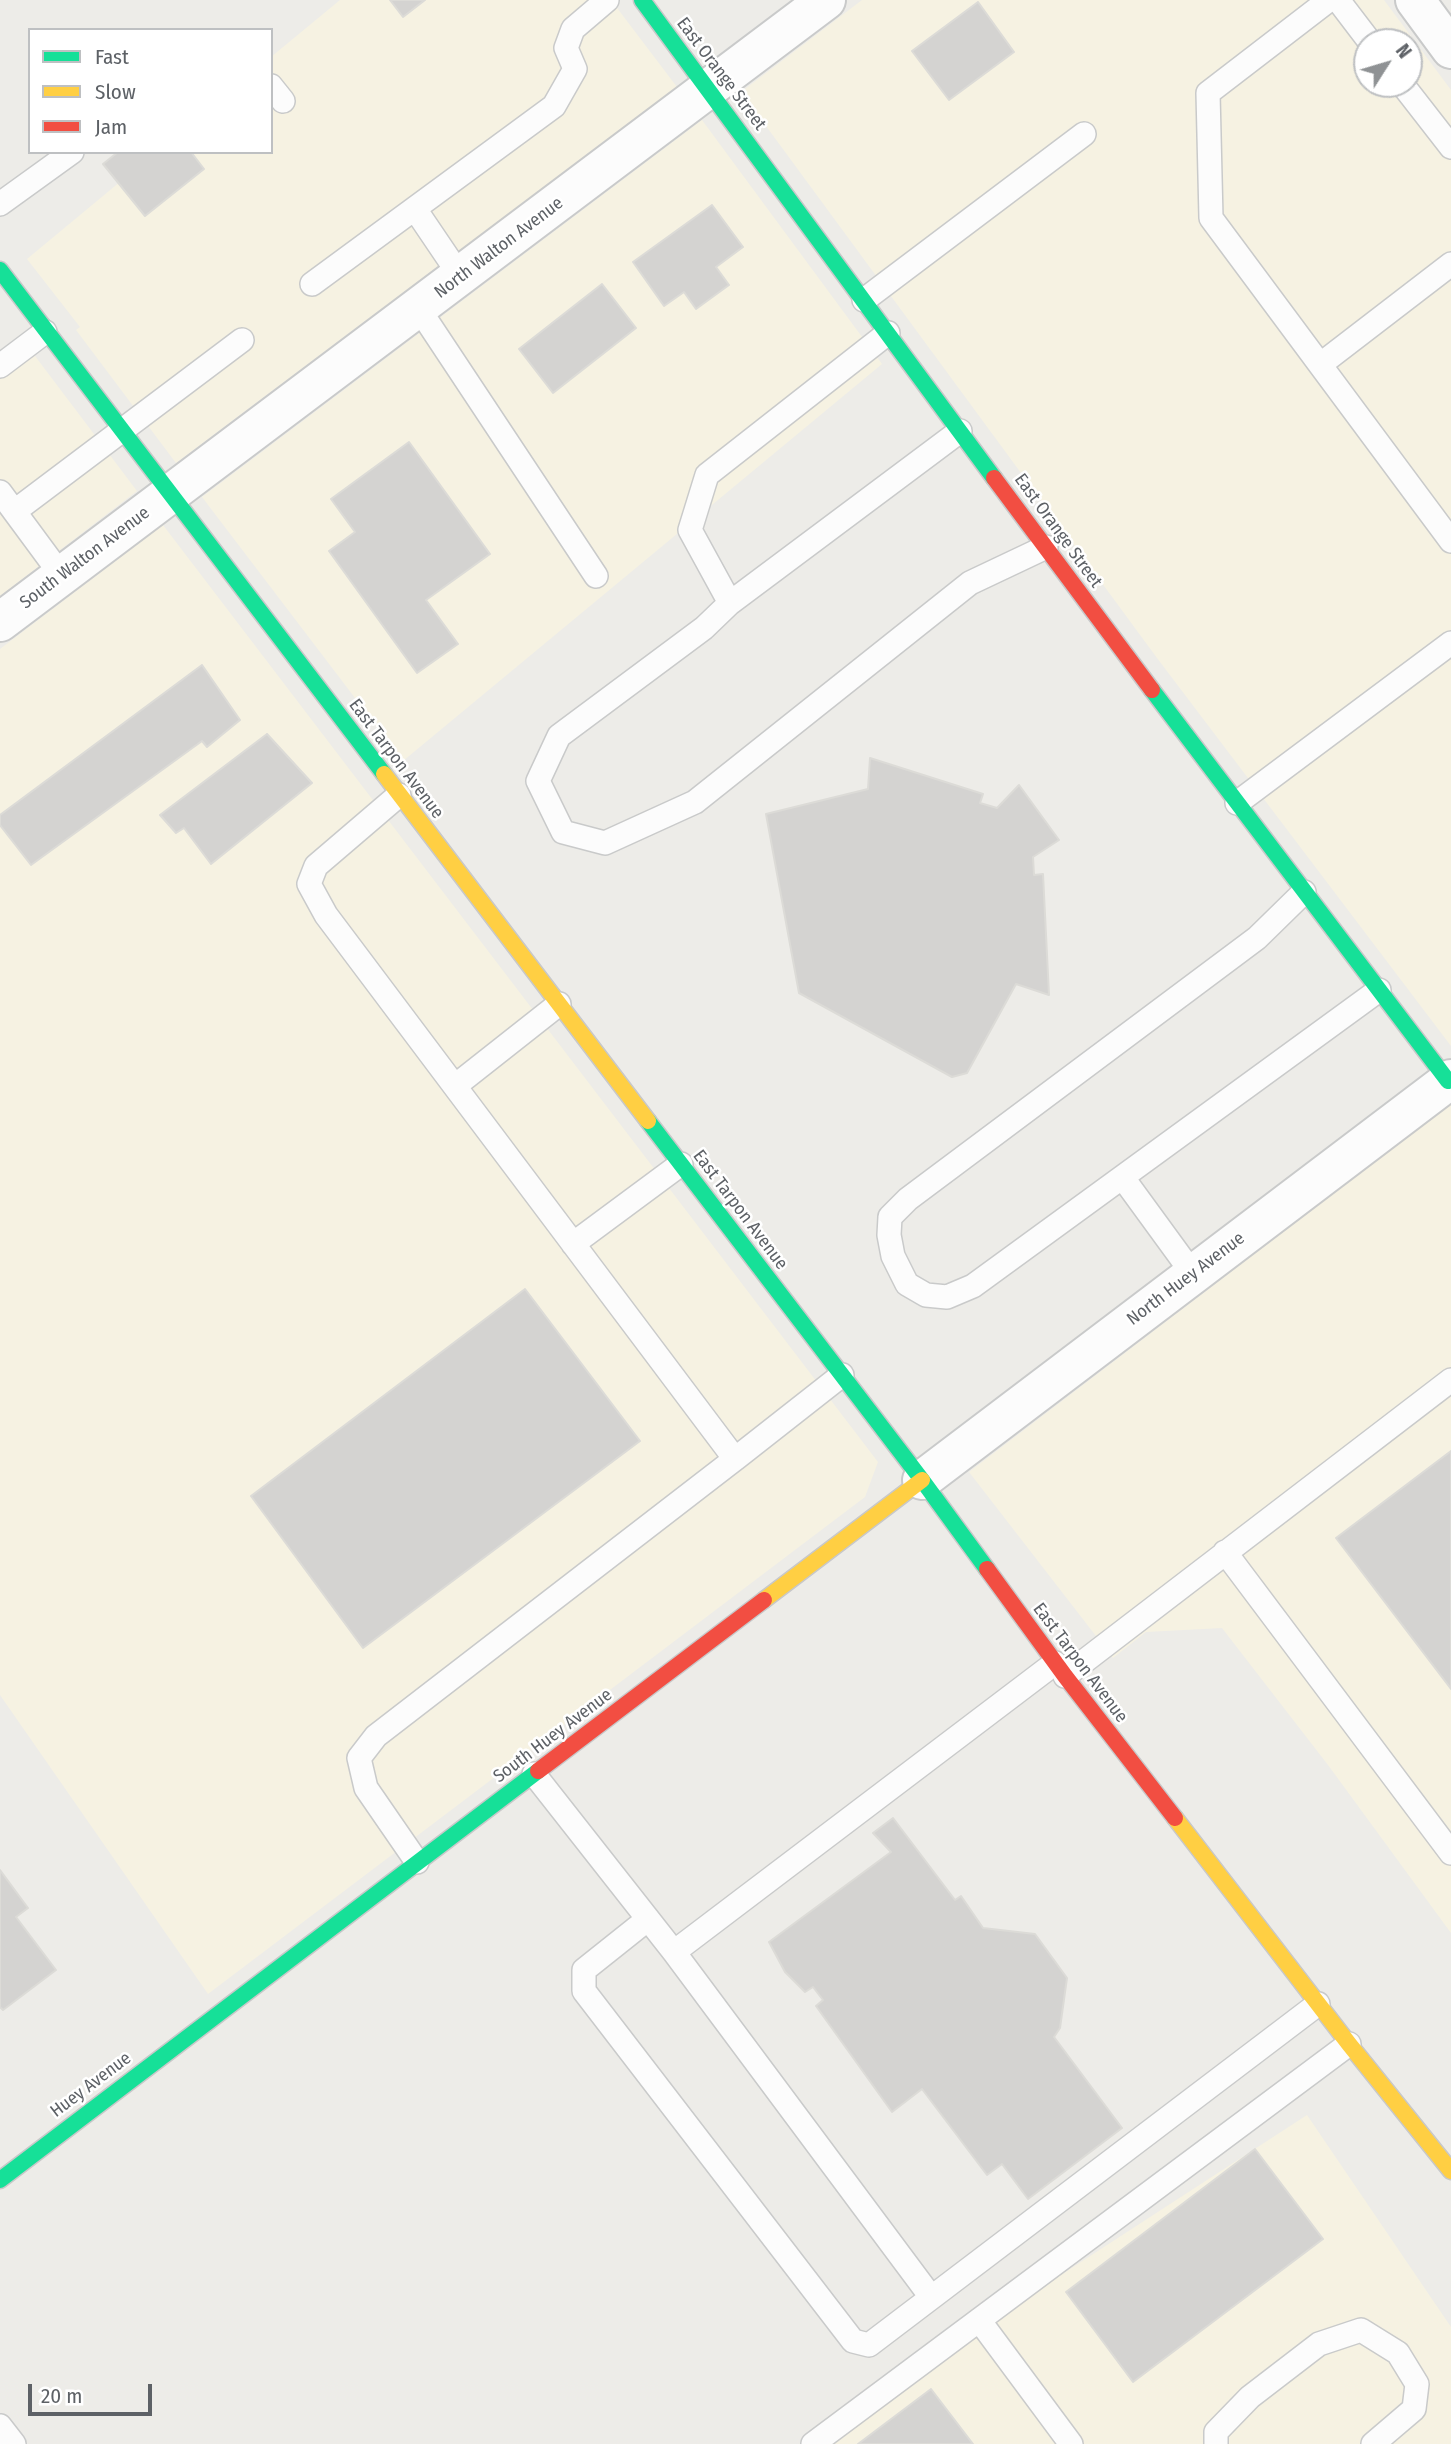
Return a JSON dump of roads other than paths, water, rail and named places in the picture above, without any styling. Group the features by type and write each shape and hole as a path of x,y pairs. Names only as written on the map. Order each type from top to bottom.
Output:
{"street":[{"name":"East Orange Street","path":"642,0 1237,803 1450,1080"},
{"name":"North Walton Avenue","path":"169,494 419,309 826,0"},
{"path":"1415,0 1451,50"},
{"name":"East Tarpon Avenue","path":"0,270 922,1480 1060,1669 1349,2044 1451,2171"},
{"name":"South Walton Avenue","path":"0,622 169,494"},
{"name":"North Huey Avenue","path":"922,1480 1450,1080"},
{"name":"South Huey Avenue","path":"206,2022 922,1480"},
{"name":"Huey Avenue","path":"0,2179 206,2022"}],"lane":[{"path":"312,284 554,106 575,69 566,48 573,29 607,0"},
{"path":"1329,0 1208,93 1210,218 1451,541"},
{"path":"1338,0 1359,28"},
{"path":"1413,98 1451,147"},
{"path":"864,300 1084,134"},
{"path":"0,204 69,154"},
{"path":"415,209 461,277"},
{"path":"1321,364 1451,264"},
{"path":"419,309 596,576"},
{"path":"0,366 45,332"},
{"path":"730,603 690,530 708,475 888,333"},
{"path":"15,511 242,340"},
{"path":"960,431 730,603 704,628 559,736 538,781 563,832 605,843 695,802 970,583 1046,547"},
{"path":"0,492 62,576"},
{"path":"1237,803 1451,643"},
{"path":"399,795 316,866 309,884 326,915 735,1459"},
{"path":"1304,892 1257,938 908,1199 890,1217 889,1235 893,1256 907,1283 926,1296 947,1297 973,1286 1379,990"},
{"path":"455,1087 559,1004"},
{"path":"573,1244 681,1164"},
{"path":"1123,1178 1193,1274"},
{"path":"417,1862 366,1788 359,1758 376,1736 842,1376"},
{"path":"674,1952 1060,1669 1225,1552 1451,1380"},
{"path":"1225,1552 1451,1853"},
{"path":"534,1774 674,1952 931,2297"},
{"path":"648,1919 584,1970 584,1991 853,2341 869,2345 1318,2004"},
{"path":"813,2444 1349,2044"},
{"path":"979,2320 1071,2444"},
{"path":"1216,2444 1216,2432 1250,2397 1319,2344 1361,2330 1398,2353 1417,2384 1414,2409 1373,2444"},
{"path":"0,2426 14,2444"}]}
